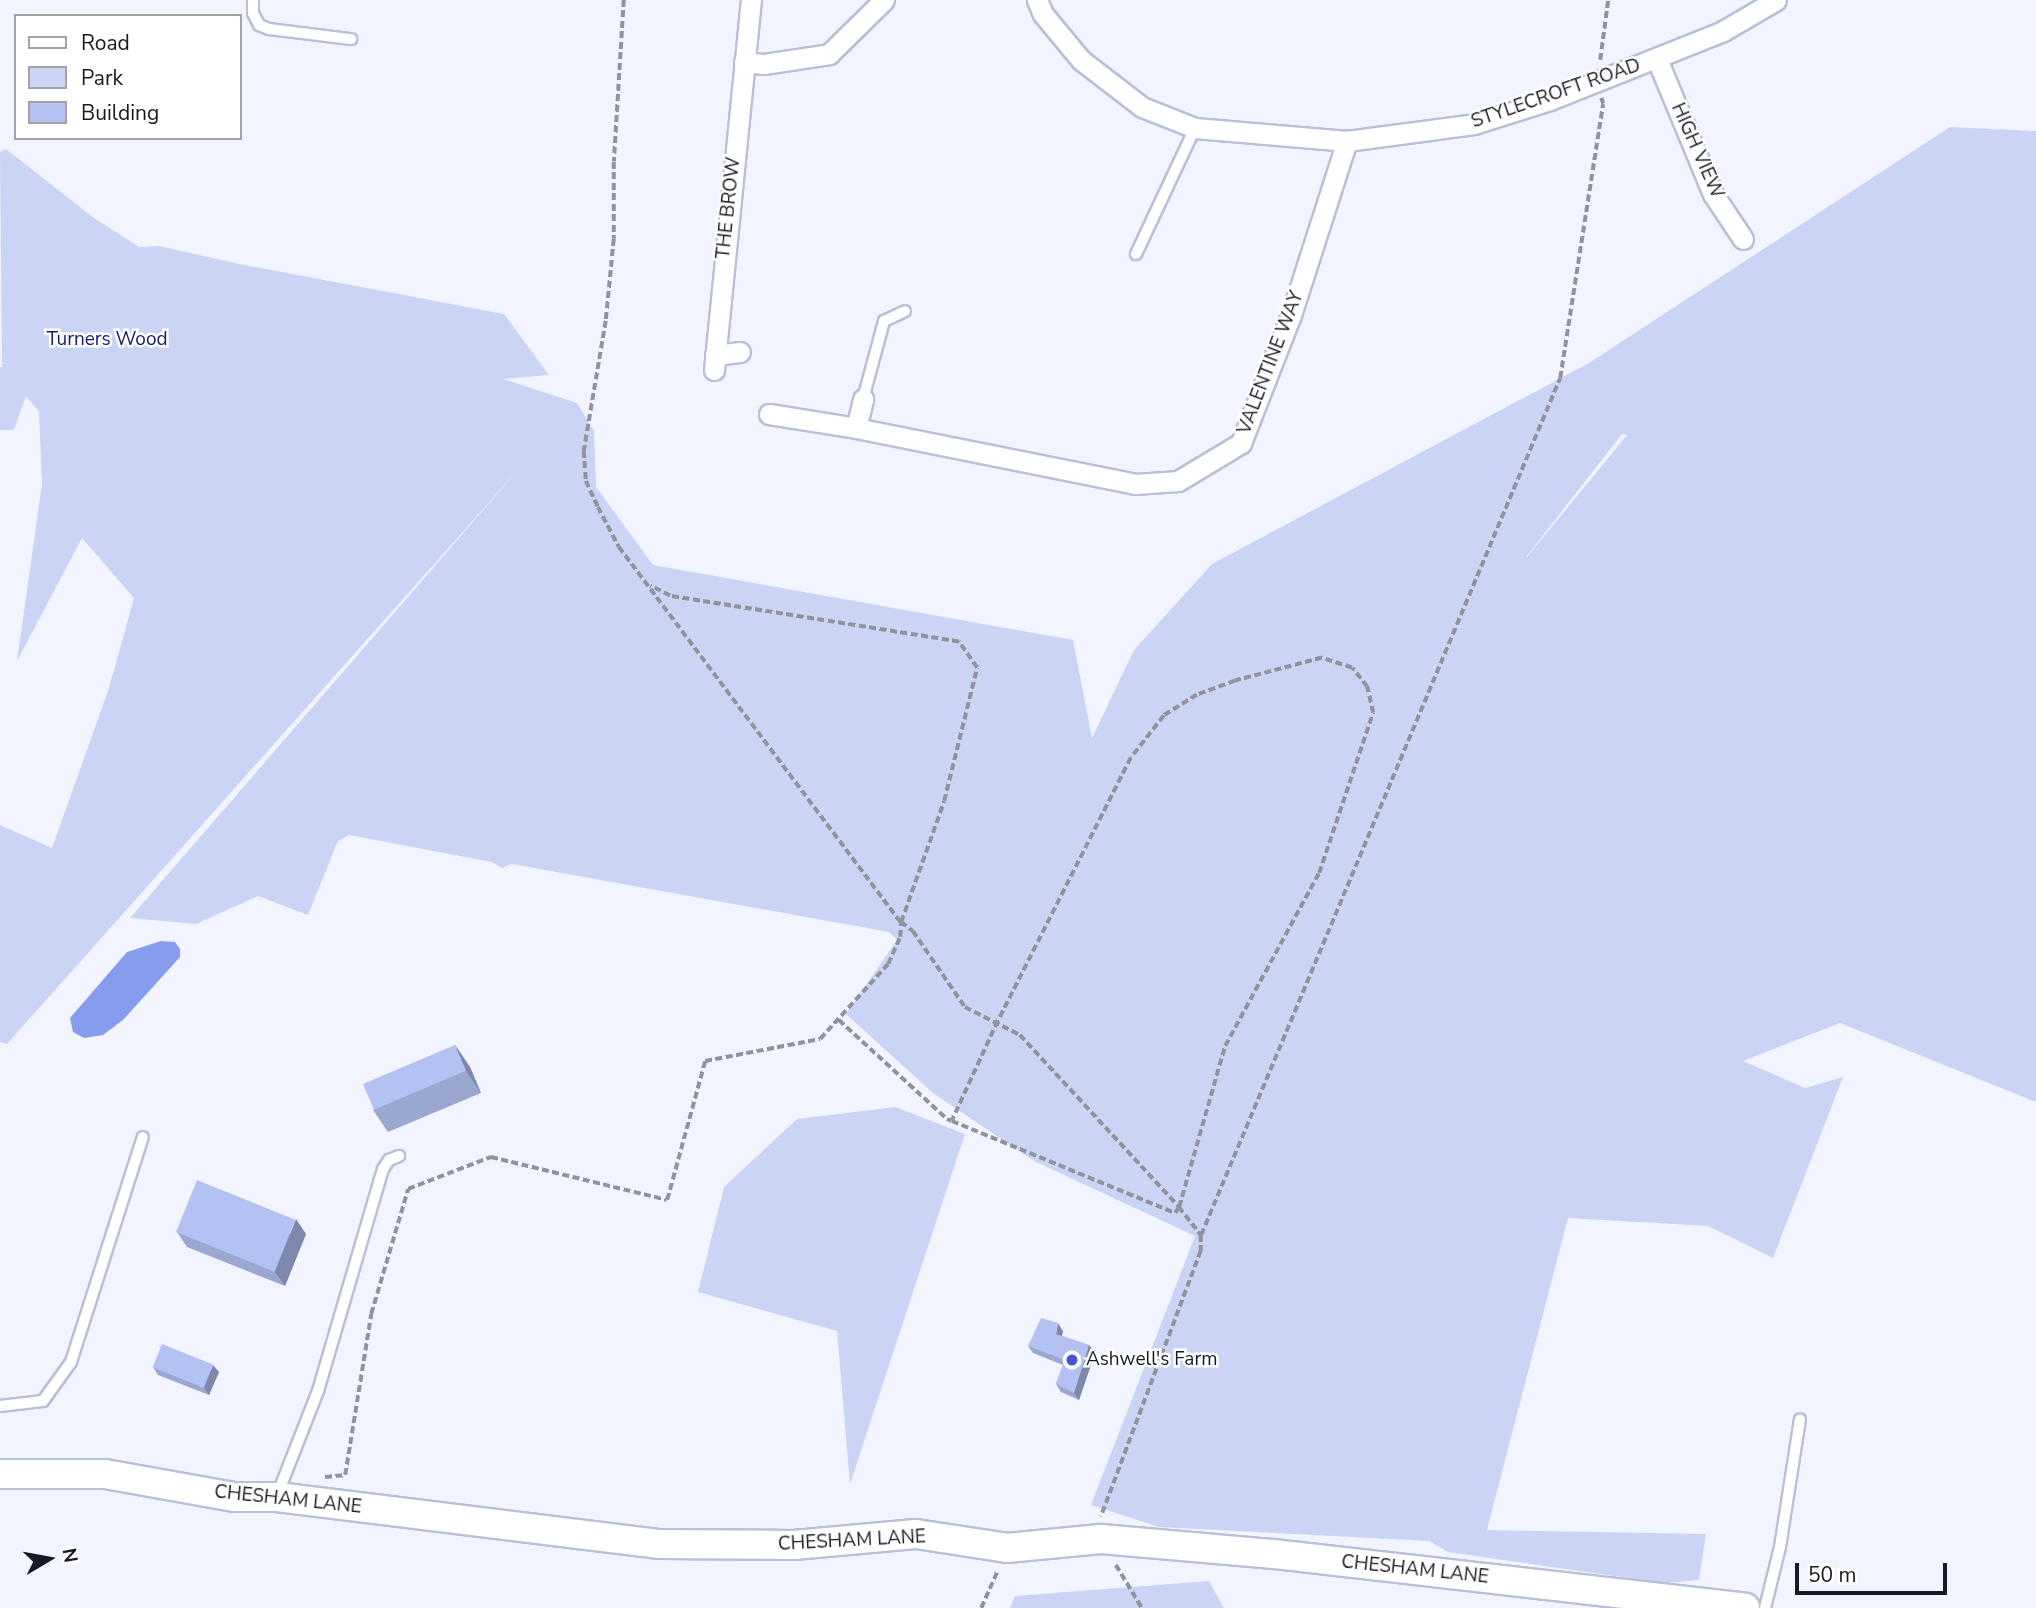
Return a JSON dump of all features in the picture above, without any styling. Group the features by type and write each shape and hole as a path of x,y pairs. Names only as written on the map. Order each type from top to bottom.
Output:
{"street":[{"name":"THE BROW","path":"740,352 714,362 751,0"},
{"path":"744,62 764,64 829,54 884,0"},
{"name":"STYLECROFT ROAD","path":"1037,0 1043,14 1081,60 1142,107 1195,128 1347,141 1475,124 1561,96 1723,31 1776,0"},
{"name":"HIGH VIEW","path":"1657,59 1713,194 1743,239"},
{"name":"VALENTINE WAY","path":"769,414 856,428 1135,484 1178,481 1241,443 1291,315 1347,141"},
{"path":"856,428 863,399"},
{"name":"CHESHAM LANE","path":"0,1474 104,1474 234,1497 277,1497 660,1544 794,1545 916,1534 1007,1548 1096,1540 1274,1555 1745,1608"}],"lane":[{"path":"253,0 253,13 259,24 269,29 351,39"},
{"path":"1136,254 1195,128"},
{"path":"863,399 884,321 905,312"},
{"path":"0,1406 43,1401 71,1362 144,1137"},
{"path":"277,1497 318,1391 383,1169 389,1160 399,1156"},
{"path":"1765,1608 1780,1546 1800,1420"}],"path":[{"path":"624,0 617,98 614,239 606,321 584,451 586,481 598,507 619,547 901,922 912,932 965,1007 998,1021 1020,1035 1180,1207 1201,1235"},
{"path":"1599,70 1608,0"},
{"path":"1142,1608 1096,1540 1201,1251 1201,1235 1560,378 1603,104"},
{"path":"319,1478 345,1475 371,1314 408,1189 491,1157 667,1200 705,1061 820,1039 888,964 901,937 901,922 944,802 977,668 959,642 670,596 648,585"},
{"path":"839,1020 952,1121 1175,1213 1180,1207 1225,1046 1319,873 1373,713 1367,687 1352,668 1322,658 1235,681 1196,695 1164,716 1130,758 998,1021 952,1121"},
{"path":"981,1608 1007,1548"}],"green space":[{"name":"Turners Wood","path":"1950,127 2036,131 2036,1102 1840,1023 1743,1061 1805,1088 1843,1077 1773,1258 1708,1226 1568,1218 1487,1530 1706,1534 1699,1580 1664,1583 1448,1552 1429,1541 1159,1527 1091,1505 1195,1236 1034,1161 933,1093 846,1014 897,940 889,932 512,864 502,868 492,862 349,835 338,841 308,915 258,896 196,924 130,918 517,471 7,1044 0,1042 0,825 52,848 109,688 134,598 82,538 17,661 42,484 39,412 26,396 14,430 0,430 0,152 6,149 94,218 139,247 159,246 239,264 504,314 549,375 503,379 577,403 594,431 596,487 653,565 1073,640 1092,738 1134,650 1212,564 1589,363","holes":["1622,434 1627,435 1527,557"]},
{"path":"895,1107 965,1134 850,1484 837,1331 698,1292 724,1187 797,1119"},
{"path":"1209,1581 1224,1608 1010,1608 1015,1596"}],"water":[{"path":"161,941 175,942 180,949 180,957 123,1020 103,1035 84,1038 73,1032 70,1018 127,952"}],"building":[{"path":"455,1045 466,1071 374,1110 363,1084"},
{"path":"197,1180 295,1220 274,1272 176,1232"},
{"name":"Ashwell's Farm","path":"1041,1318 1058,1323 1056,1334 1089,1345 1074,1393 1056,1384 1065,1360 1028,1346"},
{"path":"162,1344 213,1365 204,1388 153,1367"}],"place":[{"name":"Ashwell's Farm","path":"1072,1360"}]}
